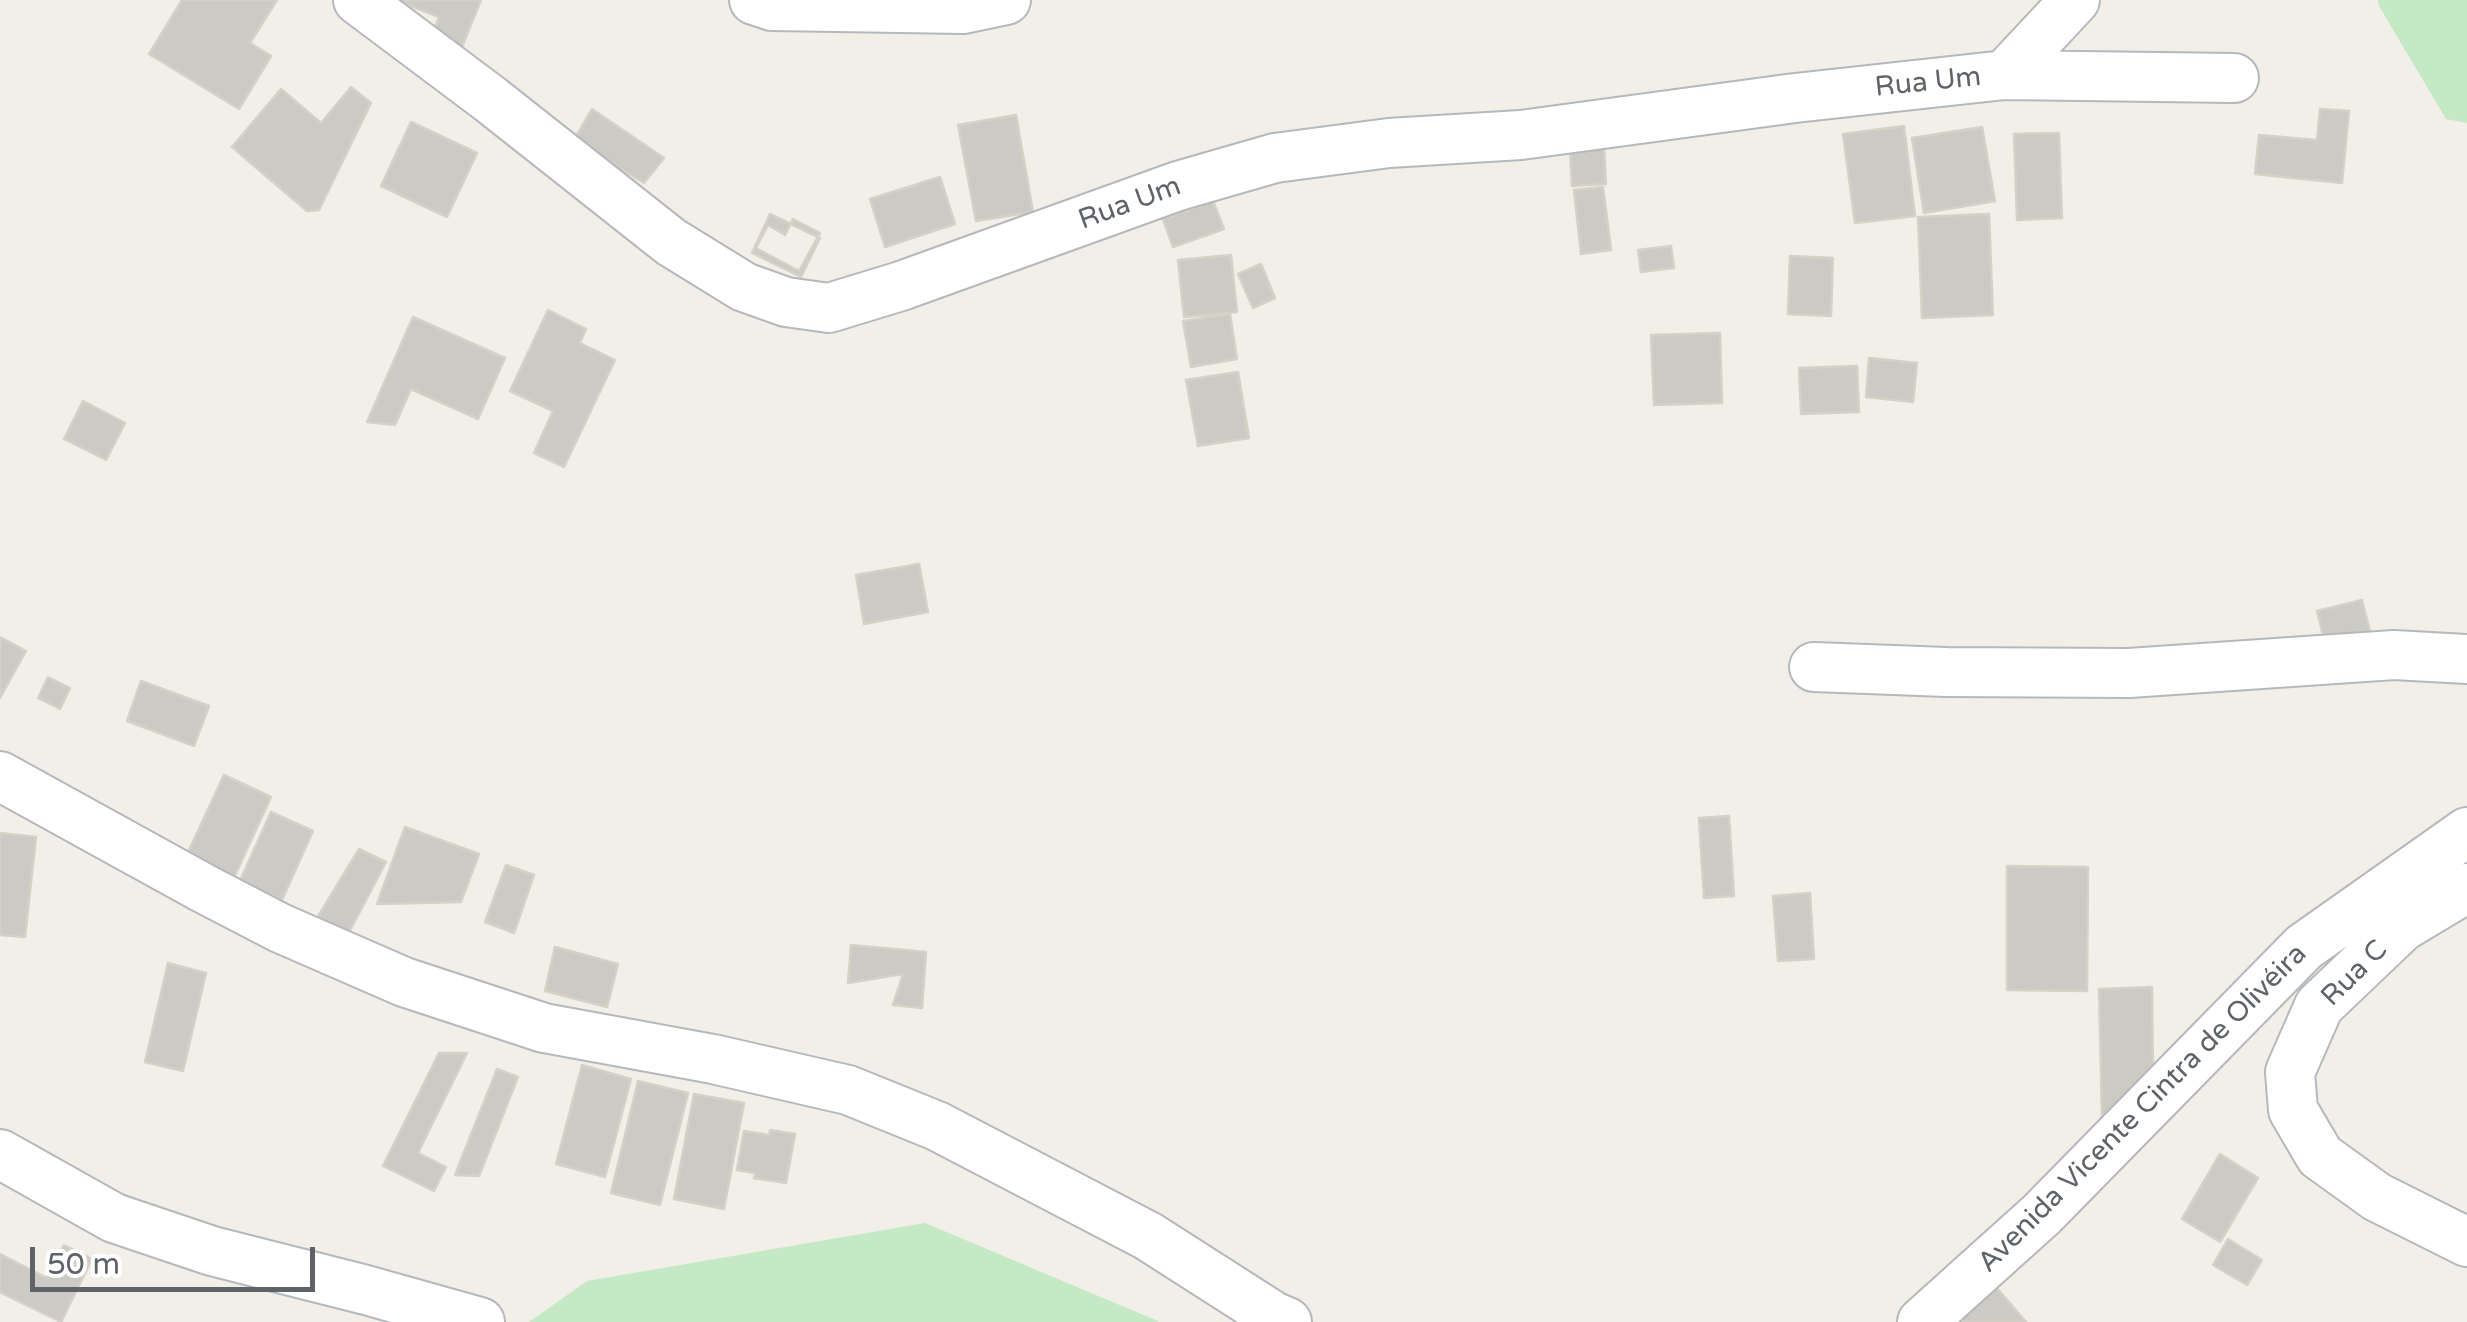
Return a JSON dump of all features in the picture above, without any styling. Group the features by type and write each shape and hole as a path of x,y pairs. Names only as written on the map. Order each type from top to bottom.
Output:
{"street":[{"name":"Rua Um","path":"358,0 490,98 671,242 744,288 786,302 828,308 1178,186 1275,158 1389,143 1521,135 1795,98 2005,75 2234,78"},
{"path":"754,0 772,6 963,10 1006,0"},
{"name":"Rua Um","path":"2005,75 2075,0"},
{"path":"1814,667 2129,673 2394,655 2467,659"},
{"path":"0,776 249,912 404,982 544,1028 713,1059 848,1090 938,1126 1148,1236 1287,1322"},
{"name":"Avenida Vicente Cintra de Olivéira","path":"1922,1322 2042,1214 2304,948 2467,832"},
{"name":"Rua C","path":"2467,888 2402,927 2320,1006 2290,1072 2293,1110 2320,1156 2377,1197 2467,1242"},
{"path":"0,1154 114,1218 212,1251 480,1322"}],"green space":[{"path":"2378,0 2467,0 2467,123 2446,119"},
{"path":"925,1223 1160,1322 529,1322 587,1281"}],"building":[{"path":"182,0 277,0 250,43 271,56 239,109 149,54"},
{"path":"402,0 481,0 459,54 430,42 439,17"},
{"path":"351,87 371,103 319,210 307,211 232,147 281,89 321,123"},
{"path":"592,109 664,158 644,183 574,140"},
{"path":"2320,109 2349,111 2342,183 2255,174 2259,135 2317,140"},
{"path":"1016,115 1033,212 976,221 958,125"},
{"path":"411,122 477,153 447,217 381,186"},
{"path":"1904,126 1915,216 1855,223 1843,134"},
{"path":"1982,127 1995,201 1924,213 1912,138"},
{"path":"2059,133 2062,218 2017,220 2014,134"},
{"path":"1604,148 1606,184 1572,186 1570,150"},
{"path":"940,177 955,224 885,247 870,199"},
{"path":"1603,187 1611,250 1581,254 1574,190"},
{"path":"1213,201 1224,229 1173,247 1163,219"},
{"path":"770,214 820,238 801,277 752,253"},
{"path":"1989,214 1993,315 1922,318 1918,217"},
{"path":"793,219 820,233 799,271 756,248 768,225 785,235"},
{"path":"1671,246 1674,268 1641,272 1638,250"},
{"path":"1231,255 1237,312 1184,317 1178,260"},
{"path":"1790,256 1833,258 1831,316 1788,314"},
{"path":"1261,264 1275,298 1253,308 1238,274"},
{"path":"548,310 586,329 580,343 615,360 564,467 534,453 553,411 510,391"},
{"path":"1230,314 1237,359 1191,367 1183,321"},
{"path":"413,317 505,358 478,419 411,389 395,425 367,422"},
{"path":"1720,333 1722,403 1654,405 1651,335"},
{"path":"1869,358 1917,363 1913,402 1866,397"},
{"path":"1857,366 1859,412 1801,414 1799,368"},
{"path":"1238,372 1249,438 1198,446 1186,380"},
{"path":"83,401 125,423 106,460 64,439"},
{"path":"919,564 928,612 864,624 856,575"},
{"path":"2362,600 2372,639 2327,651 2317,611"},
{"path":"0,637 26,651 0,698"},
{"path":"48,677 70,688 60,709 38,698"},
{"path":"141,681 209,706 194,746 127,721"},
{"path":"224,775 271,797 232,882 184,861"},
{"path":"271,812 313,831 282,900 240,881"},
{"path":"1729,816 1734,896 1704,898 1699,818"},
{"path":"405,827 479,854 461,902 377,904"},
{"path":"0,833 36,837 25,937 0,935"},
{"path":"359,849 386,862 345,940 314,923"},
{"path":"506,865 534,875 514,933 485,922"},
{"path":"2007,866 2088,867 2087,991 2007,990"},
{"path":"1810,893 1814,959 1778,961 1773,896"},
{"path":"851,945 926,952 922,1008 893,1005 903,974 848,983"},
{"path":"555,947 618,964 607,1007 545,991"},
{"path":"168,963 206,973 183,1071 145,1062"},
{"path":"2152,987 2153,1075 2102,1116 2099,989"},
{"path":"439,1053 467,1053 418,1153 446,1167 434,1191 383,1166"},
{"path":"582,1065 631,1079 605,1177 556,1164"},
{"path":"497,1069 518,1077 479,1176 455,1175"},
{"path":"638,1081 688,1093 660,1205 611,1193"},
{"path":"694,1094 744,1103 724,1209 674,1199"},
{"path":"770,1130 795,1134 786,1183 754,1178 755,1173 737,1170 744,1131 769,1135"},
{"path":"2220,1154 2258,1178 2220,1242 2182,1219"},
{"path":"2228,1239 2262,1260 2247,1285 2213,1265"},
{"path":"64,1245 92,1259 61,1322 0,1292 0,1254 47,1278"},
{"path":"1996,1287 2026,1322 1963,1322 1959,1317"}]}
